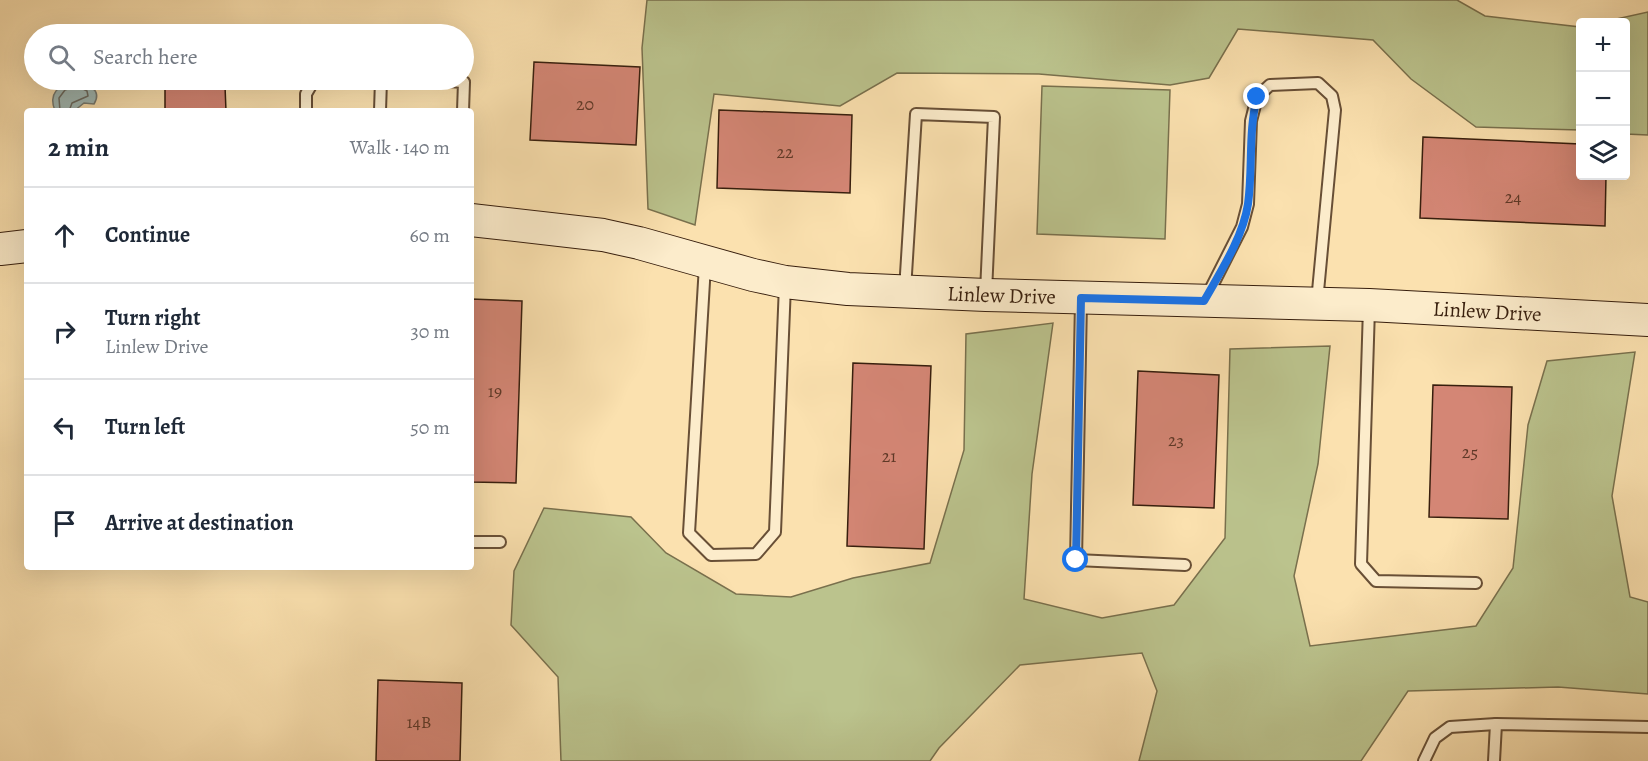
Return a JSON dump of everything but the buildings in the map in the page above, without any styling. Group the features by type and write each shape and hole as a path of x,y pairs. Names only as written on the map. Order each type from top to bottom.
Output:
{"street":[{"name":"Linlew Drive","path":"474,220 603,235 785,282 905,292 1369,305 1648,320"},
{"path":"0,249 24,246"}],"lane":[{"path":"1204,301 1242,227 1248,204 1251,121 1257,97 1270,85 1318,83 1332,96 1335,110 1317,304"},
{"path":"306,108 306,94 308,90"},
{"path":"380,108 381,90"},
{"path":"464,108 465,90"},
{"path":"905,292 916,114 983,116 994,117 986,295"},
{"path":"706,262 689,533 711,555 756,554 775,532 785,282"},
{"path":"1081,298 1076,560 1185,565"},
{"path":"1369,305 1361,564 1376,580 1476,583"},
{"path":"474,542 500,542"},
{"path":"1424,761 1435,738 1450,727 1496,724 1648,727"},
{"path":"1494,761 1496,724"}],"green space":[{"path":"647,0 1457,0 1485,16 1576,27 1576,130 1476,127 1411,79 1373,40 1238,29 1209,78 1170,85 1039,74 897,73 840,106 714,94 695,225 648,209 642,48"},
{"path":"1648,12 1648,135 1630,134 1630,18 1621,18"},
{"path":"1042,86 1170,90 1165,239 1037,234"},
{"path":"1053,323 1032,474 1024,599 1102,618 1174,605 1225,538 1230,349 1330,346 1318,464 1294,576 1310,646 1476,626 1513,568 1528,425 1547,361 1635,352 1612,496 1630,597 1648,602 1648,694 1558,687 1408,691 1361,761 1139,761 1157,691 1142,653 1020,665 939,748 930,761 561,761 558,677 511,625 514,571 544,508 631,517 666,553 736,594 791,597 853,578 930,563 964,450 966,334"}],"water":[{"path":"94,90 97,95 94,104 84,103 78,108 54,108 53,99 56,91"}],"route":[{"path":"1076,560 1081,298 1204,301 1242,227 1248,204 1251,121 1257,97"}]}
